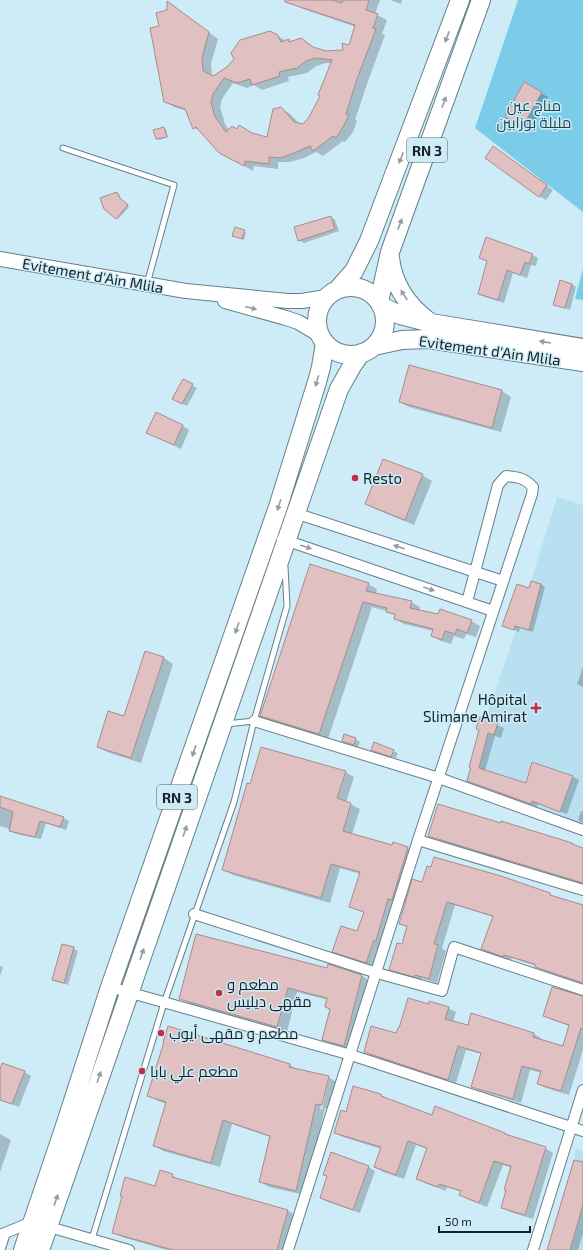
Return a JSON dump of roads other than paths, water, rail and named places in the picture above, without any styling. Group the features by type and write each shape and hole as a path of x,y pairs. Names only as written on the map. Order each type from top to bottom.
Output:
{"highway":[{"name":"RN 3","path":"332,293 354,271 369,241 460,0"},
{"name":"RN 3","path":"380,304 390,252 481,0"},
{"path":"390,252 391,266 401,292 409,304 419,314 431,322"},
{"path":"347,287 361,289 373,295 380,304 384,316 384,328 380,338 367,350 353,355 337,352 322,339 317,323 318,311 332,293 347,287"},
{"name":"Evitement d'Ain Mlila","path":"380,304 400,315 431,322 583,348"},
{"name":"RN 3","path":"40,1250 40,1224 64,1132 110,987 269,535 321,368 322,339"},
{"name":"Evitement d'Ain Mlila","path":"367,350 402,340 428,339 583,362"},
{"name":"RN 3","path":"23,1250 40,1224 128,992 339,389 352,366 367,350"}],"main road":[{"name":"Evitement d'Ain Mlila","path":"0,259 186,291"},
{"path":"186,291 288,301 302,301 332,293"},
{"path":"186,291 298,322 322,339"}],"street":[{"path":"288,1250 418,840 532,494 533,487 526,480 516,476 506,476 498,484 467,602"},
{"path":"295,513 503,581"},
{"path":"269,535 285,545 493,611"},
{"path":"254,721 439,778 583,830"},
{"path":"418,840 583,890"},
{"path":"194,914 442,991 454,948 583,990"},
{"path":"110,987 350,1055 583,1131"},
{"path":"533,1250 583,1090"},
{"path":"0,1248 3,1234 40,1224 129,1250"}],"lane":[{"path":"63,148 174,185 146,285"},
{"path":"92,1239 164,1003 234,802 254,721 287,606 285,545"},
{"path":"222,724 254,721"}],"place":[{"name":"Resto","path":"355,478"},
{"name":"Hôpital Slimane Amirat","path":"536,708"},
{"name":"مطعم و مقهى ديليس","path":"219,993"},
{"name":"مطعم و مقهى أيوب","path":"161,1033"},
{"name":"مطعم علي بابا","path":"142,1071"}],"park label":[{"name":"مناج عين مليلة بوزابين","path":"534,114"}]}
